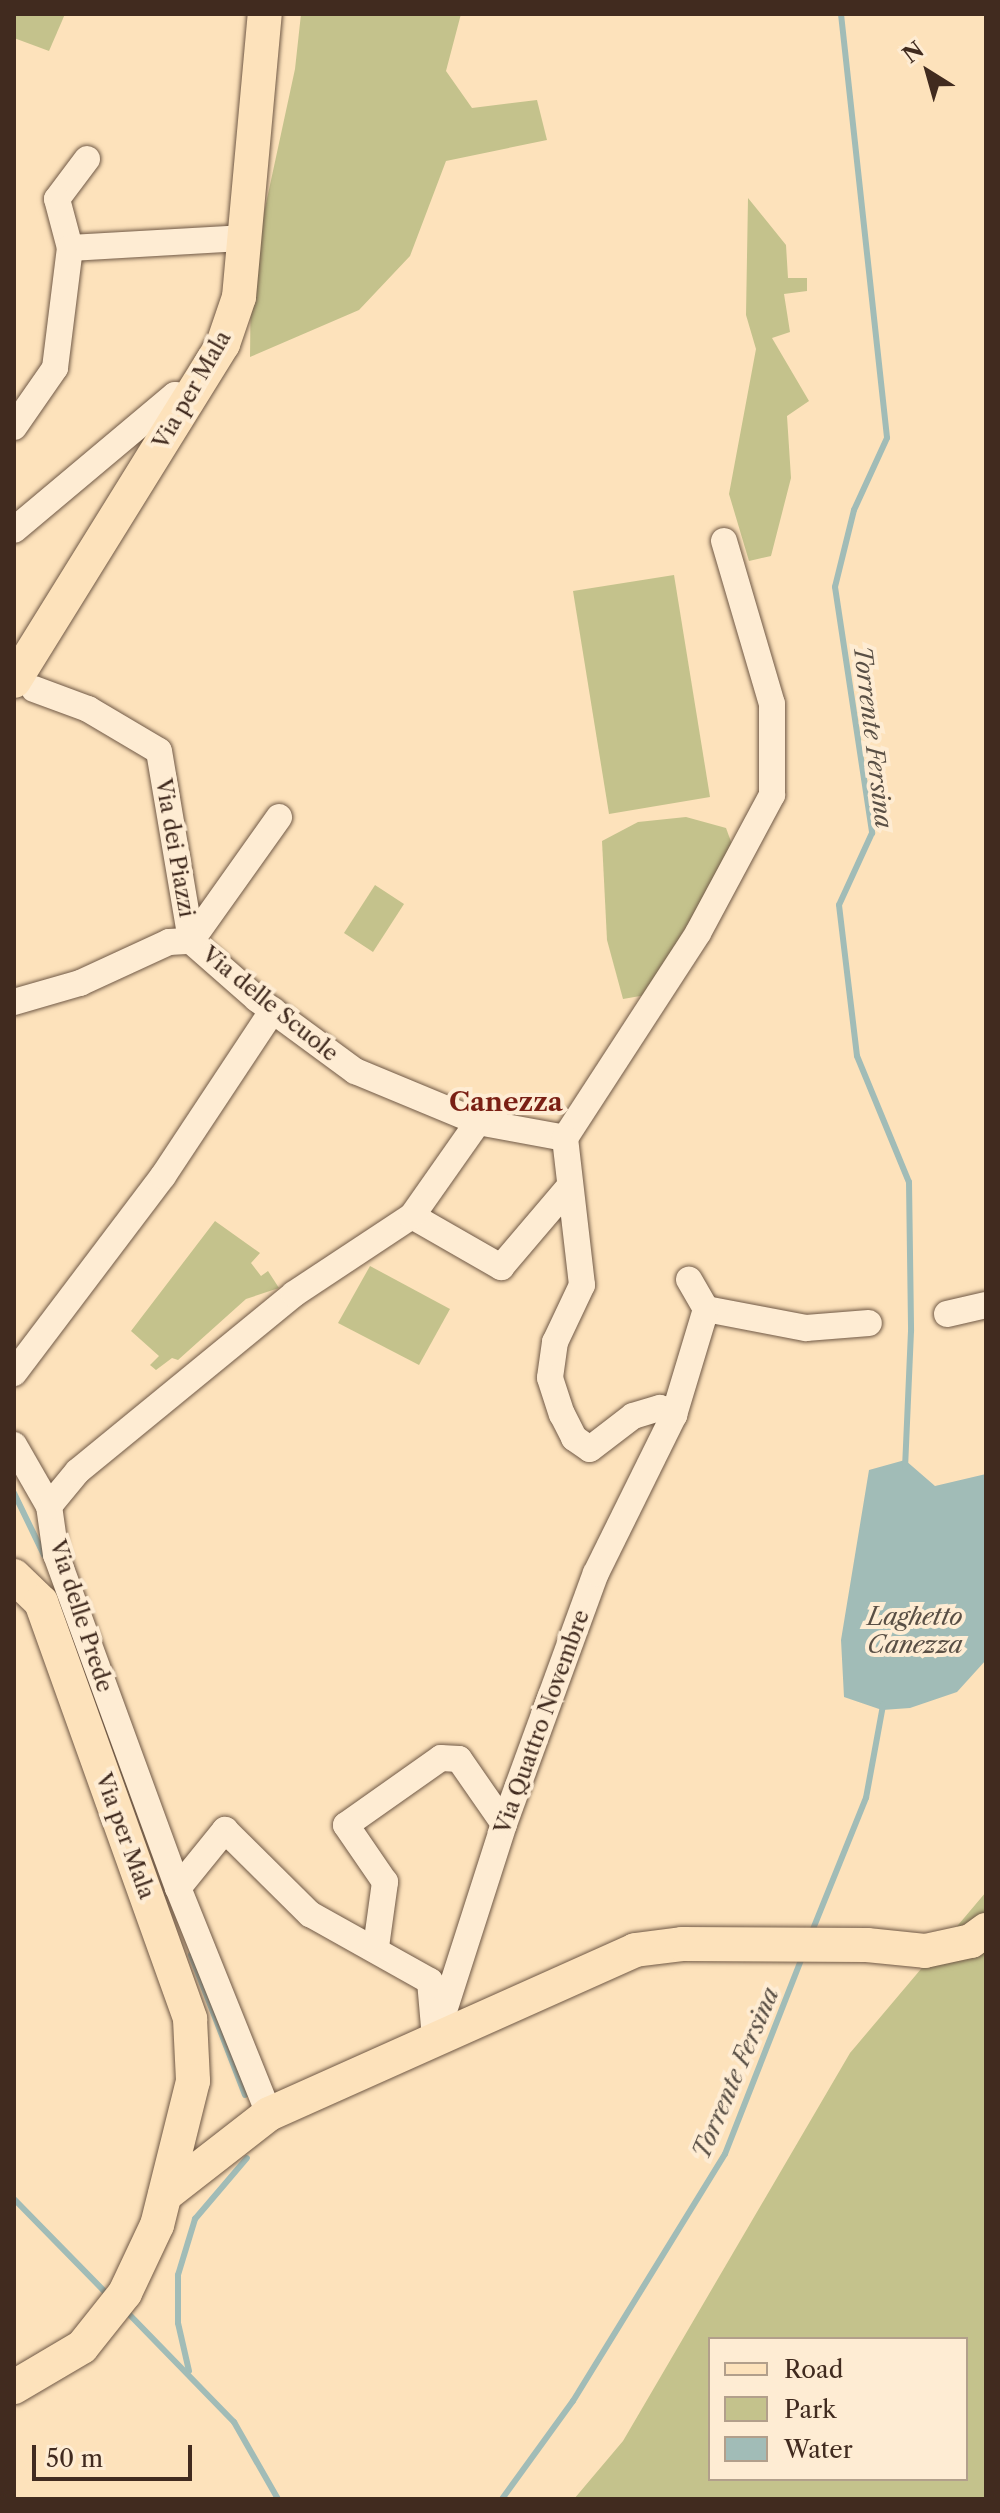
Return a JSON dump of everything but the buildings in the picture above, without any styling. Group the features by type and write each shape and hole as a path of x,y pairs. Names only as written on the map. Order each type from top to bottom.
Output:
{"main road":[{"name":"Via per Mala","path":"24,685 188,399 223,344 239,297 246,238 254,89 265,14"},
{"name":"Via per Mala","path":"14,1576 41,1602 190,2019 193,2081 165,2195 116,2306 82,2347 14,2387"},
{"path":"165,2195 232,2138 269,2114 604,1961 635,1950 682,1944 867,1945 925,1951 971,1941 986,1930"},
{"path":"186,2110 232,2138"}],"street":[{"path":"14,427 55,368 70,248 57,199 87,159"},
{"path":"70,248 246,238"},
{"path":"14,530 175,395 188,399"},
{"path":"674,1415 660,1408 633,1416 590,1449 574,1438 550,1378 555,1342 582,1285 565,1138 698,933 772,795 772,704 724,541"},
{"name":"Via dei Piazzi","path":"24,685 88,709 159,751 191,941"},
{"path":"191,941 279,817"},
{"name":"Via delle Scuole","path":"14,1002 80,983 169,942 191,941 273,1010 355,1071 478,1122 565,1138"},
{"path":"14,1373 163,1176 273,1010"},
{"path":"14,1445 49,1506 78,1471 294,1294 412,1216 478,1122"},
{"path":"412,1216 501,1267 570,1186"},
{"path":"689,1279 706,1309 806,1328 869,1323"},
{"path":"947,1314 986,1305"},
{"name":"Via Quattro Novembre","path":"435,2039 504,1824 596,1573 674,1415 706,1309"},
{"name":"Via delle Prede","path":"49,1506 56,1555 178,1888 269,2114"},
{"path":"376,1947 385,1882 346,1825 441,1758 459,1759 504,1824"},
{"path":"178,1888 225,1830 310,1914 376,1947 430,1981 435,2039"}],"green space":[{"path":"14,14 65,14 49,51 14,38"},
{"path":"301,14 461,14 446,71 472,108 537,100 547,140 446,161 410,256 359,310 250,357 251,273 295,69"},
{"path":"748,198 786,245 788,278 807,278 807,291 784,294 790,332 772,338 809,401 787,416 791,478 771,556 749,561 729,494 756,349 746,315"},
{"path":"674,575 710,797 609,814 573,591"},
{"path":"686,817 726,828 733,847 646,995 623,999 607,940 602,841 638,822"},
{"path":"375,885 404,904 373,952 344,933"},
{"path":"215,1221 260,1253 251,1263 261,1276 268,1271 279,1288 246,1299 178,1360 172,1358 156,1370 150,1365 159,1356 131,1331"},
{"path":"370,1266 450,1309 419,1365 338,1323"},
{"path":"986,1892 986,2499 574,2499 623,2441 850,2053"}],"water":[{"name":"Laghetto Canezza","path":"905,1460 935,1486 986,1474 986,1660 957,1692 910,1708 882,1710 844,1697 841,1640 869,1470"}],"waterway":[{"name":"Torrente Fersina","path":"841,14 887,438 854,510 835,587 872,833 839,905 857,1056 909,1182 911,1331 905,1467"},
{"path":"14,1493 44,1555"},
{"name":"Torrente Fersina","path":"811,1934 866,1798 883,1705"},
{"path":"191,1955 245,2095"},
{"name":"Torrente Fersina","path":"502,2499 573,2401 725,2154 803,1955"},
{"path":"189,2371 178,2323 178,2275 195,2219 247,2158"},
{"path":"14,2199 109,2296"},
{"path":"124,2309 234,2422 278,2499"}],"district":[{"name":"Canezza","path":"506,1103"}]}
